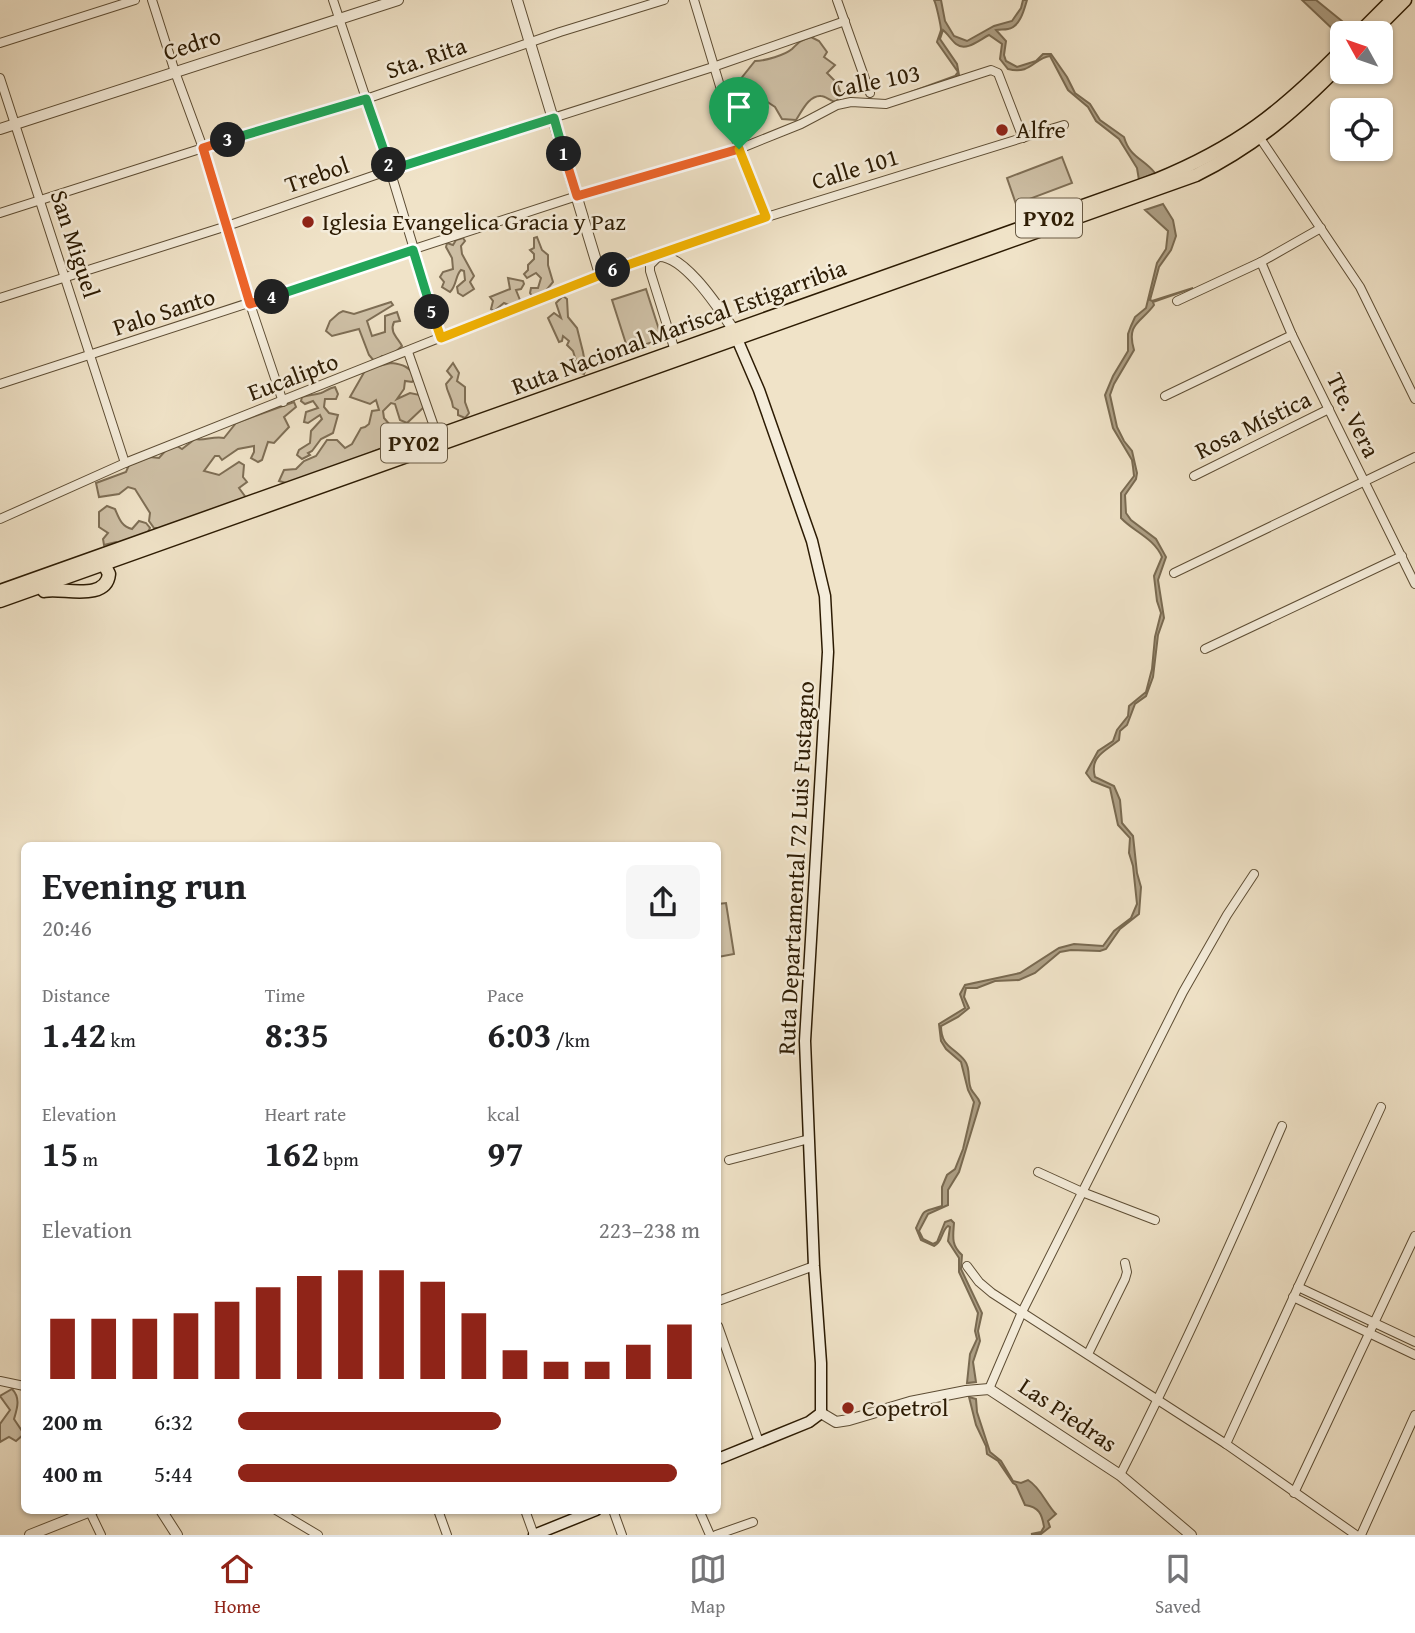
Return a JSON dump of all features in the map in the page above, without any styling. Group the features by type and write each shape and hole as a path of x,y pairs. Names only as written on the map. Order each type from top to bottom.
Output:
{"highway":[{"path":"1376,21 1392,0"},
{"path":"1380,21 1405,0"},
{"name":"Ruta Nacional Mariscal Estigarribia","path":"0,591 100,561 735,334 1189,166 1267,120 1330,66"},
{"name":"Ruta Nacional Mariscal Estigarribia","path":"0,602 100,561 437,435 675,351 735,334 1173,184 1225,160 1260,138 1291,114 1330,69"},
{"path":"0,602 52,589 99,589 109,574 100,561"}],"main road":[{"name":"Ruta Departamental 72 Luis Fustagno","path":"735,334 759,390 798,497 825,596 827,666 805,1041 814,1266 821,1363 821,1413"},
{"path":"721,1458 802,1426 821,1413"},
{"path":"534,1535 586,1514"}],"street":[{"path":"0,43 135,0"},
{"path":"152,0 203,148 250,304 283,401"},
{"path":"333,0 390,170 441,338"},
{"name":"Cedro","path":"0,129 398,0"},
{"path":"517,0 600,274 659,256 676,262 710,293 735,334"},
{"name":"Sta. Rita","path":"0,213 366,99 664,0"},
{"path":"694,0 739,149 766,217"},
{"path":"837,0 870,93"},
{"name":"Trebol","path":"0,298 713,67 845,21"},
{"name":"Calle 103","path":"739,149 801,124 837,105 851,102 886,104 991,70 998,73 1023,138"},
{"name":"San Miguel","path":"0,78 125,463"},
{"name":"Calle 101","path":"659,256 728,229 1064,125"},
{"path":"1260,138 1360,287 1415,400"},
{"name":"Palo Santo","path":"0,384 577,196 739,149"},
{"path":"1177,300 1261,262 1321,228"},
{"path":"659,256 650,265 650,271 675,351"},
{"name":"Tte. Vera","path":"1261,262 1293,335 1415,584"},
{"name":"Eucalipto","path":"0,519 125,463 600,274"},
{"path":"1165,396 1293,335"},
{"path":"408,352 437,435"},
{"name":"Rosa Mística","path":"1194,476 1329,409"},
{"path":"1174,573 1415,457"},
{"path":"1205,649 1402,556"},
{"path":"984,1389 1183,992 1254,874"},
{"path":"1226,1444 1381,1107"},
{"path":"1120,1475 1159,1399 1226,1255 1282,1126"},
{"path":"729,1160 809,1139"},
{"path":"1038,1172 1155,1220"},
{"path":"1294,1493 1415,1236"},
{"path":"1088,1354 1125,1279 1125,1263"},
{"path":"721,1300 814,1266"},
{"path":"967,1266 992,1293 1159,1399 1359,1535 1415,1415"},
{"path":"1298,1287 1415,1342"},
{"path":"1293,1297 1415,1354"},
{"path":"721,1334 759,1442"},
{"path":"0,1381 21,1385"},
{"name":"Las Piedras","path":"821,1413 836,1422 910,1402 984,1389 1120,1475 1191,1535"},
{"path":"30,1535 75,1514"},
{"path":"93,1514 101,1535"},
{"path":"164,1514 177,1535"},
{"path":"282,1514 317,1535"},
{"path":"439,1514 447,1535"},
{"path":"526,1514 534,1535"},
{"path":"614,1514 622,1535"},
{"path":"701,1514 710,1535"},
{"path":"716,1535 753,1522"}],"shaded area":[{"path":"934,0 941,0 945,21 954,36 967,41 994,26 1012,21 1023,0 1027,0 1016,25 996,30 1006,41 1006,61 1017,67 1036,61 1043,54 1051,54 1075,93 1090,104 1100,120 1124,137 1133,154 1155,173 1139,180 1137,168 1119,139 1096,121 1088,107 1068,90 1050,56 1022,70 1008,69 1000,59 1002,44 989,35 964,47 956,44 943,30 940,39 957,64 959,75 911,92 955,76 958,72 937,42 941,30"},
{"path":"1302,0 1316,0 1342,21 1330,21 1330,27"},
{"path":"811,37 819,41 827,52 824,57 835,65 827,73 837,83 841,94 836,102 817,96 806,104 796,120 782,119 775,107 763,99 753,103 737,98 733,91 724,93 725,86 739,81 755,61 785,53 800,41"},
{"path":"1062,157 1072,183 1016,204 1007,178"},
{"path":"1163,204 1173,220 1176,236 1171,250 1159,267 1150,300 1193,288 1153,302 1154,305 1133,329 1134,350 1110,395 1117,427 1132,451 1137,473 1125,495 1126,513 1156,539 1166,557 1158,580 1164,618 1158,635 1153,677 1146,696 1135,704 1127,725 1120,731 1119,740 1100,755 1094,764 1095,777 1114,786 1120,800 1122,823 1133,836 1141,887 1139,914 1120,929 1106,949 1060,952 1035,973 1019,980 995,981 977,988 966,988 964,997 969,1008 941,1026 943,1039 967,1064 971,1089 980,1103 959,1172 948,1190 948,1205 928,1214 919,1231 923,1239 933,1244 937,1242 945,1222 951,1220 954,1223 956,1248 962,1255 961,1269 982,1313 978,1331 980,1341 973,1362 976,1382 967,1383 970,1354 977,1339 975,1331 978,1313 959,1272 959,1258 948,1241 950,1227 946,1228 939,1242 934,1246 921,1240 916,1228 925,1211 942,1206 942,1187 947,1175 955,1169 963,1149 974,1102 961,1062 941,1041 939,1024 965,1008 960,994 965,985 1020,973 1059,948 1074,944 1103,946 1114,931 1131,918 1137,904 1129,853 1130,838 1118,825 1110,788 1092,781 1086,773 1098,751 1113,741 1117,730 1128,716 1129,706 1146,692 1161,613 1154,576 1162,557 1149,540 1121,518 1121,493 1134,476 1133,467 1132,460 1113,428 1105,395 1128,351 1128,334 1135,317 1146,308 1157,263 1166,249 1168,231 1145,210"},
{"path":"537,237 542,250 548,255 553,282 544,293 533,297 531,288 538,288 541,278 536,273 527,278 524,274 534,259 530,250 534,248 534,238"},
{"path":"463,238 465,241 461,246 462,254 474,276 470,282 474,289 463,296 458,293 457,287 465,280 464,271 459,272 450,292 442,287 444,282 440,277 443,272 453,269 447,243 453,245 456,240"},
{"path":"508,278 523,281 521,289 516,290 520,300 511,306 504,303 494,311 491,309 493,301 490,297 510,289"},
{"path":"646,289 662,339 628,350 612,300"},
{"path":"563,296 567,299 568,317 577,328 586,369 584,374 573,370 572,366 577,364 573,351 567,345 569,341 563,336 559,342 548,318 554,313 561,318 556,303"},
{"path":"391,302 393,305 367,321 372,336 385,332 385,316 397,312 400,321 394,322 393,329 402,346 391,356 382,356 375,362 369,355 359,329 332,336 326,331 330,321 343,311 354,314"},
{"path":"391,363 406,367 415,378 412,382 405,381 404,389 397,399 410,393 420,395 424,407 407,423 400,420 395,404 391,403 383,411 384,418 390,425 404,426 407,438 372,452 369,457 290,484 279,481 284,470 296,469 304,461 316,456 327,440 337,440 345,448 352,444 361,428 369,424 372,411 379,410 376,400 370,404 350,397 366,369"},
{"path":"453,363 459,373 457,381 465,387 465,402 469,413 465,418 458,415 458,410 453,407 446,384 452,377 447,371"},
{"path":"335,387 338,394 336,399 325,399 324,407 329,413 338,415 333,433 321,439 308,453 310,455 302,459 297,455 299,450 310,443 311,431 322,419 320,415 308,423 304,422 306,412 318,408 313,401 305,404 301,401 302,397"},
{"path":"294,402 296,407 284,417 289,427 274,443 268,442 262,460 258,462 251,458 254,446 238,449 222,460 215,456 204,471 219,475 239,462 244,465 243,477 247,482 239,488 247,499 167,528 154,528 149,521 150,513 135,489 128,487 119,494 99,497 96,483 126,472 129,465 150,457 159,458 167,449 177,446 182,449 195,439 224,438 236,423"},
{"path":"107,506 115,509 128,528 132,529 139,521 146,523 150,528 147,534 121,546 116,542 104,545 103,539 108,533 99,527 99,512"},
{"path":"726,903 734,954 721,956 721,904"},
{"path":"12,1389 15,1392 17,1407 14,1419 21,1430 21,1437 16,1441 9,1437 0,1442 0,1424 10,1410 0,1396"},
{"path":"969,1397 976,1399 977,1412 990,1452 1001,1461 1013,1481 1021,1483 1028,1480 1033,1483 1056,1514 1048,1521 1050,1527 1041,1534 1031,1534 1041,1532 1044,1527 1039,1512 1034,1507 1025,1505 1016,1485 1013,1483 998,1461 987,1454"}],"place":[{"name":"Alfre","path":"1002,130"},
{"name":"Iglesia Evangelica Gracia y Paz","path":"308,222"},
{"name":"Copetrol","path":"848,1408"}],"route":[{"path":"366,99 390,170 554,118 577,196 739,149 766,217 659,256 600,274 441,338 413,250 250,304 203,148 366,99"}]}
